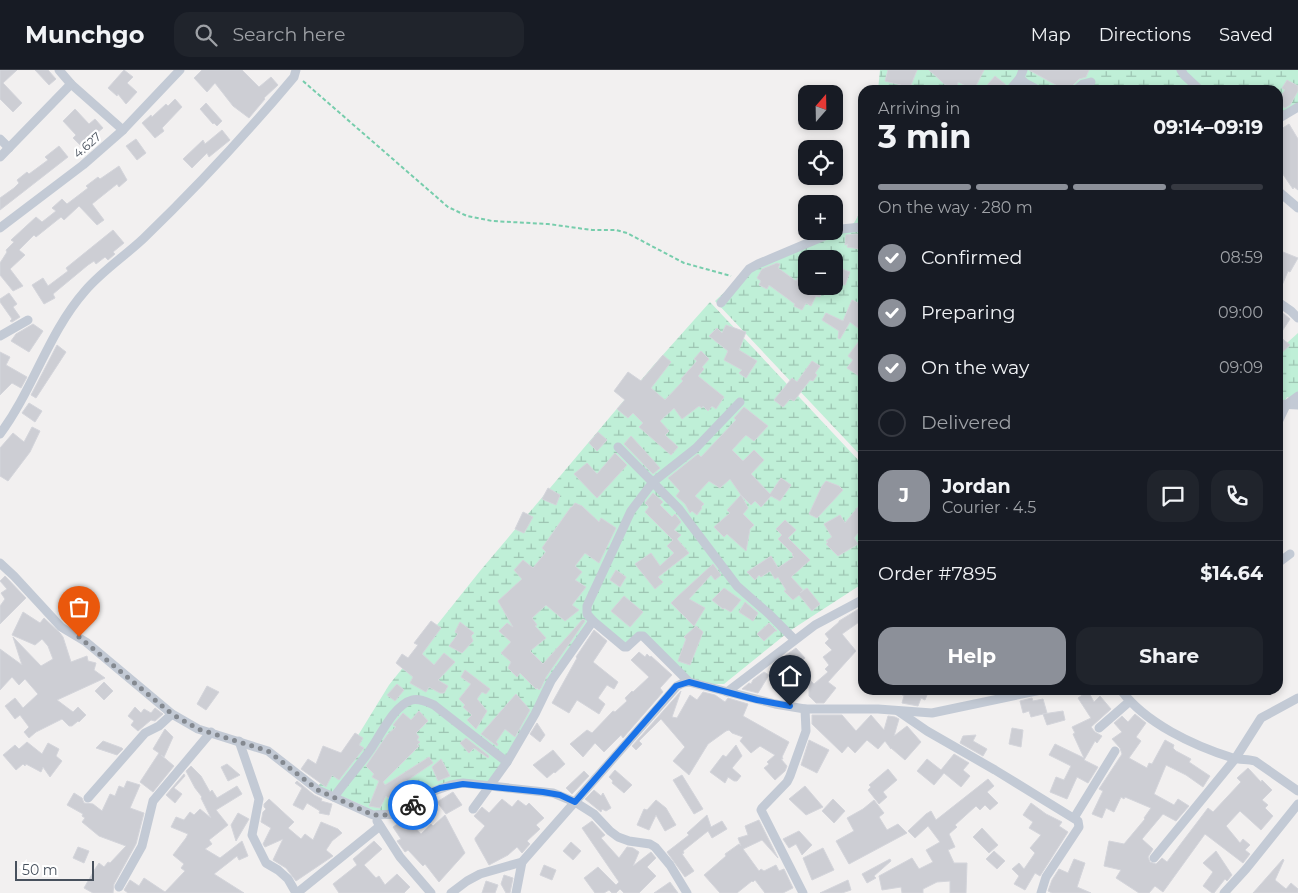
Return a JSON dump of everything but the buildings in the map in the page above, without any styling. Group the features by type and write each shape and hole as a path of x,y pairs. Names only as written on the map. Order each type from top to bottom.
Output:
{"street":[{"path":"60,70 72,84 123,130"},
{"name":"4.627","path":"0,228 83,165 123,130 180,70"},
{"path":"0,434 13,414 55,335 84,292 101,274 143,239 246,134 296,72"},
{"path":"1184,72 1196,85"},
{"path":"1013,85 1021,74 1028,85"},
{"path":"1082,85 1091,82"},
{"path":"0,157 72,84"},
{"path":"1283,116 1298,107"},
{"path":"0,139 9,148"},
{"path":"1283,195 1298,208"},
{"path":"721,303 749,269 758,264 841,229 858,227"},
{"path":"1283,305 1298,318"},
{"path":"0,336 28,320"},
{"path":"1283,404 1298,396"},
{"path":"740,402 696,448 653,482 631,511 587,606 587,614 593,621 624,647 627,647 639,636 643,636 689,682 775,704 805,709 878,709 932,713 1017,695"},
{"path":"1283,404 1298,405"},
{"path":"618,447 679,509 737,586 794,639"},
{"path":"1283,559 1290,554"},
{"path":"0,565 14,576 61,627 86,642 172,714 187,724 268,751 318,790 373,815 401,814 428,793 451,785 491,786 553,793 575,802 594,814 618,837 629,841 650,844 655,847 670,865 687,893"},
{"path":"727,692 794,639 815,625 858,602"},
{"path":"473,809 507,762 536,714 551,681 593,621"},
{"path":"516,893 522,862 676,686 689,682"},
{"path":"1125,695 1130,701 1174,734 1235,759 1247,758 1256,761 1298,791"},
{"path":"1154,858 1235,759 1261,718 1298,698"},
{"path":"334,797 368,754 402,704 413,699 434,705 507,762"},
{"path":"1099,728 1130,701"},
{"path":"803,893 761,810 764,804 787,782 790,776 806,731 805,709"},
{"path":"898,711 927,731 1078,821 1079,827 1046,877 1041,893"},
{"path":"88,798 145,733 160,726 172,714"},
{"path":"119,887 142,846 153,801 211,732"},
{"path":"239,741 259,799 252,836 266,863 288,879 297,893 380,826"},
{"path":"1074,818 1114,751"},
{"path":"1224,893 1246,869 1298,804"},
{"path":"373,815 400,857 431,893"},
{"path":"451,893 480,874 522,862"}],"path":[{"path":"296,72 448,206 467,216 492,221 548,224 592,230 616,230 627,233 684,263 740,278 744,276"}],"green space":[{"path":"880,70 1298,70 1298,104 1283,113 1283,85 878,85"},
{"path":"858,216 858,453 715,301 740,278 770,260 822,240 843,240 843,230 854,223"},
{"path":"710,302 858,460 858,587 791,630 724,684 708,684 687,677 645,636 625,644 593,618 490,785 451,784 401,813 374,814 364,806 318,786 346,755 389,685 480,571 653,366"},
{"path":"1298,333 1298,401 1287,397 1283,405 1283,346"}],"way so far":[{"path":"79,637 172,714 187,724 268,751 318,790 373,815 401,814 413,805"}],"route":[{"path":"413,805 428,793 451,785 463,784 553,793 575,802 676,686 683,683 689,682 757,700 790,706"}]}
